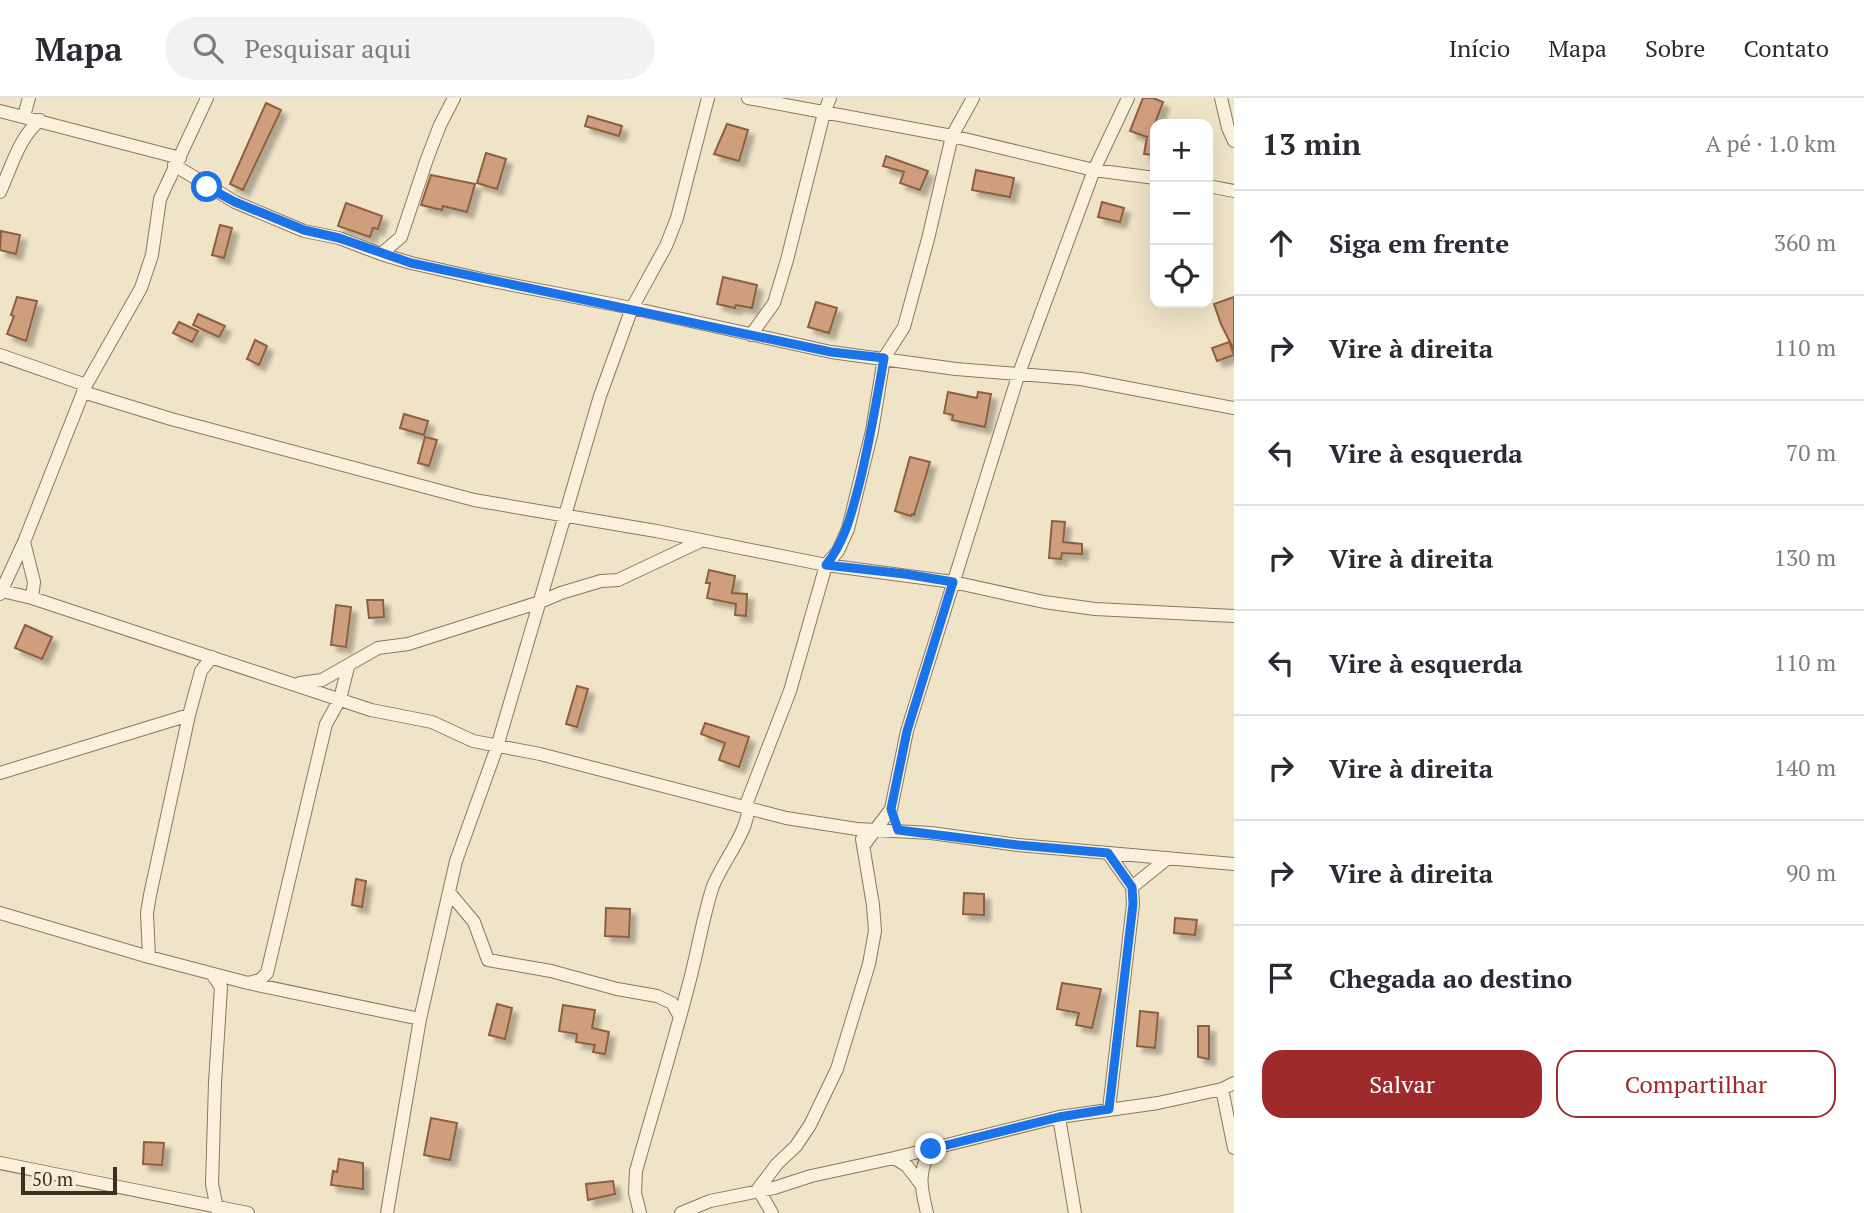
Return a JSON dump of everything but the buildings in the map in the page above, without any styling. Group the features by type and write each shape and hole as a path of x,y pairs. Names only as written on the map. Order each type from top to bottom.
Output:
{"street":[{"path":"24,116 29,98"},
{"path":"207,98 160,199 152,256 141,288 84,388 24,542 1,593 32,598 371,710 432,722 473,741 540,754 749,810 858,829 898,830 1018,845 1234,864"},
{"path":"381,254 401,237 436,136 454,98"},
{"path":"387,1213 420,1019 456,861 498,747 600,396 632,308 666,246 677,219 708,98"},
{"path":"747,98 951,136 1094,170 1150,177"},
{"path":"751,335 774,303 830,98"},
{"path":"640,1213 635,1193 636,1171 712,890 720,867 742,832 749,810 747,802 790,691 826,565 838,551 848,529 872,431 884,358 904,327 928,239 951,136 974,98"},
{"path":"864,845 891,809 907,731 1018,376 1094,170 1128,98"},
{"path":"1221,98 1234,141"},
{"path":"0,111 40,120 177,162 235,202 304,230 339,238 411,263 831,352 1018,376 1081,379 1234,408"},
{"path":"0,192 22,141 40,120"},
{"path":"1213,187 1234,191"},
{"path":"401,237 411,263"},
{"path":"0,355 172,419 474,500 826,565 953,582 1044,602 1082,607 1234,616"},
{"path":"293,683 317,681 348,667 357,658 378,648 408,644 561,593 601,581 618,580 702,540"},
{"path":"24,542 34,582 32,598"},
{"path":"191,651 201,671"},
{"path":"149,957 147,913 189,715 201,671 212,657"},
{"path":"248,983 260,980 267,973 326,724 340,699 348,667"},
{"path":"0,773 189,715"},
{"path":"727,804 742,832"},
{"path":"891,809 898,830"},
{"path":"758,1189 796,1146 810,1125 837,1069 869,964 874,931 864,845 858,829"},
{"path":"1108,853 1132,887 1133,904 1109,1109"},
{"path":"1132,887 1168,858"},
{"path":"449,892 474,922 488,960 551,971 617,989 657,996 672,1003 679,1015"},
{"path":"0,914 212,974 226,983 248,983 420,1019"},
{"path":"217,1210 213,1196 213,1171 226,983"},
{"path":"681,1213 710,1201 758,1189 774,1188 811,1176 1059,1117 1158,1103 1228,1086 1234,1148"},
{"path":"1059,1117 1075,1213"},
{"path":"927,1213 920,1183 924,1161 931,1149"},
{"path":"894,1158 907,1166 920,1183"},
{"path":"0,1163 217,1210 240,1212"},
{"path":"758,1189 772,1213"}],"route":[{"path":"207,187 235,202 304,230 339,238 411,263 831,352 884,358 872,431 848,529 838,551 826,565 953,582 907,731 891,809 898,830 1108,853 1132,887 1133,904 1109,1109 1059,1117 931,1149"}]}
